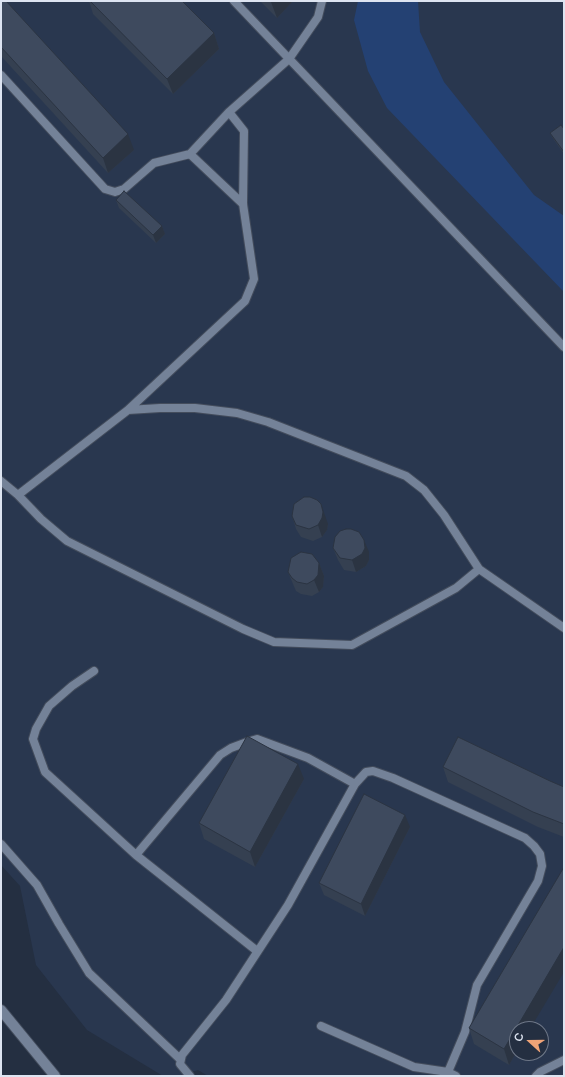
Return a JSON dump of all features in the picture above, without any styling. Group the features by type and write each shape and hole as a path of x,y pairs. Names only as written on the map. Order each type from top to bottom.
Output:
{"street":[{"path":"1,1010 55,1076"}],"lane":[{"path":"234,1 564,348"},
{"path":"1,75 105,189 115,192 124,189 154,163 190,154 229,112 288,59 318,17 322,1"},
{"path":"18,494 128,410 245,301 254,279 243,204 244,131 229,112"},
{"path":"190,154 243,204"},
{"path":"128,410 195,408 236,414 268,422 406,476 424,490 444,516 479,569 564,628"},
{"path":"1,481 18,494 41,519 67,541 243,629 274,642 352,645 456,588 479,569"},
{"path":"94,670 72,686 49,706 36,729 33,739 45,772 136,855 257,951"},
{"path":"136,855 220,755 231,748 247,742 257,739 308,758 355,784"},
{"path":"180,1059 226,1000 288,905 355,784 366,772 373,771 393,778 525,838 540,854 542,866 538,881 477,985 465,1032 448,1072"},
{"path":"1,844 37,885 89,973 180,1059 183,1068 190,1076"},
{"path":"321,1026 414,1067 448,1072 456,1076"},
{"path":"536,1076 540,1072 564,1060"}],"shaded area":[{"path":"1,1 564,1 564,1076 208,1076 198,1070 179,1076 163,1076 87,1030 36,965 20,886 1,865"},
{"path":"358,1 418,1 420,32 444,82 534,195 564,216 564,292 387,108 368,71 354,20"}],"building":[{"path":"1,1 6,1 128,134 103,158 1,47"},
{"path":"90,1 182,1 214,33 167,79"},
{"path":"561,125 564,129 564,152 550,133"},
{"path":"124,191 162,226 153,235 116,200"},
{"path":"304,497 310,497 317,500 321,504 323,512 322,518 318,525 309,529 296,525 292,516 294,504"},
{"path":"346,529 359,532 364,540 365,548 362,554 352,560 340,558 333,548 335,537 340,531"},
{"path":"301,552 312,554 319,563 318,575 314,580 307,584 297,582 288,572 291,558"},
{"path":"247,736 298,764 250,852 199,823"},
{"path":"458,737 564,787 564,824 533,812 443,767"},
{"path":"364,794 405,815 361,904 319,883"},
{"path":"564,867 564,947 520,1021 509,1021 509,1040 504,1049 469,1028"}]}
